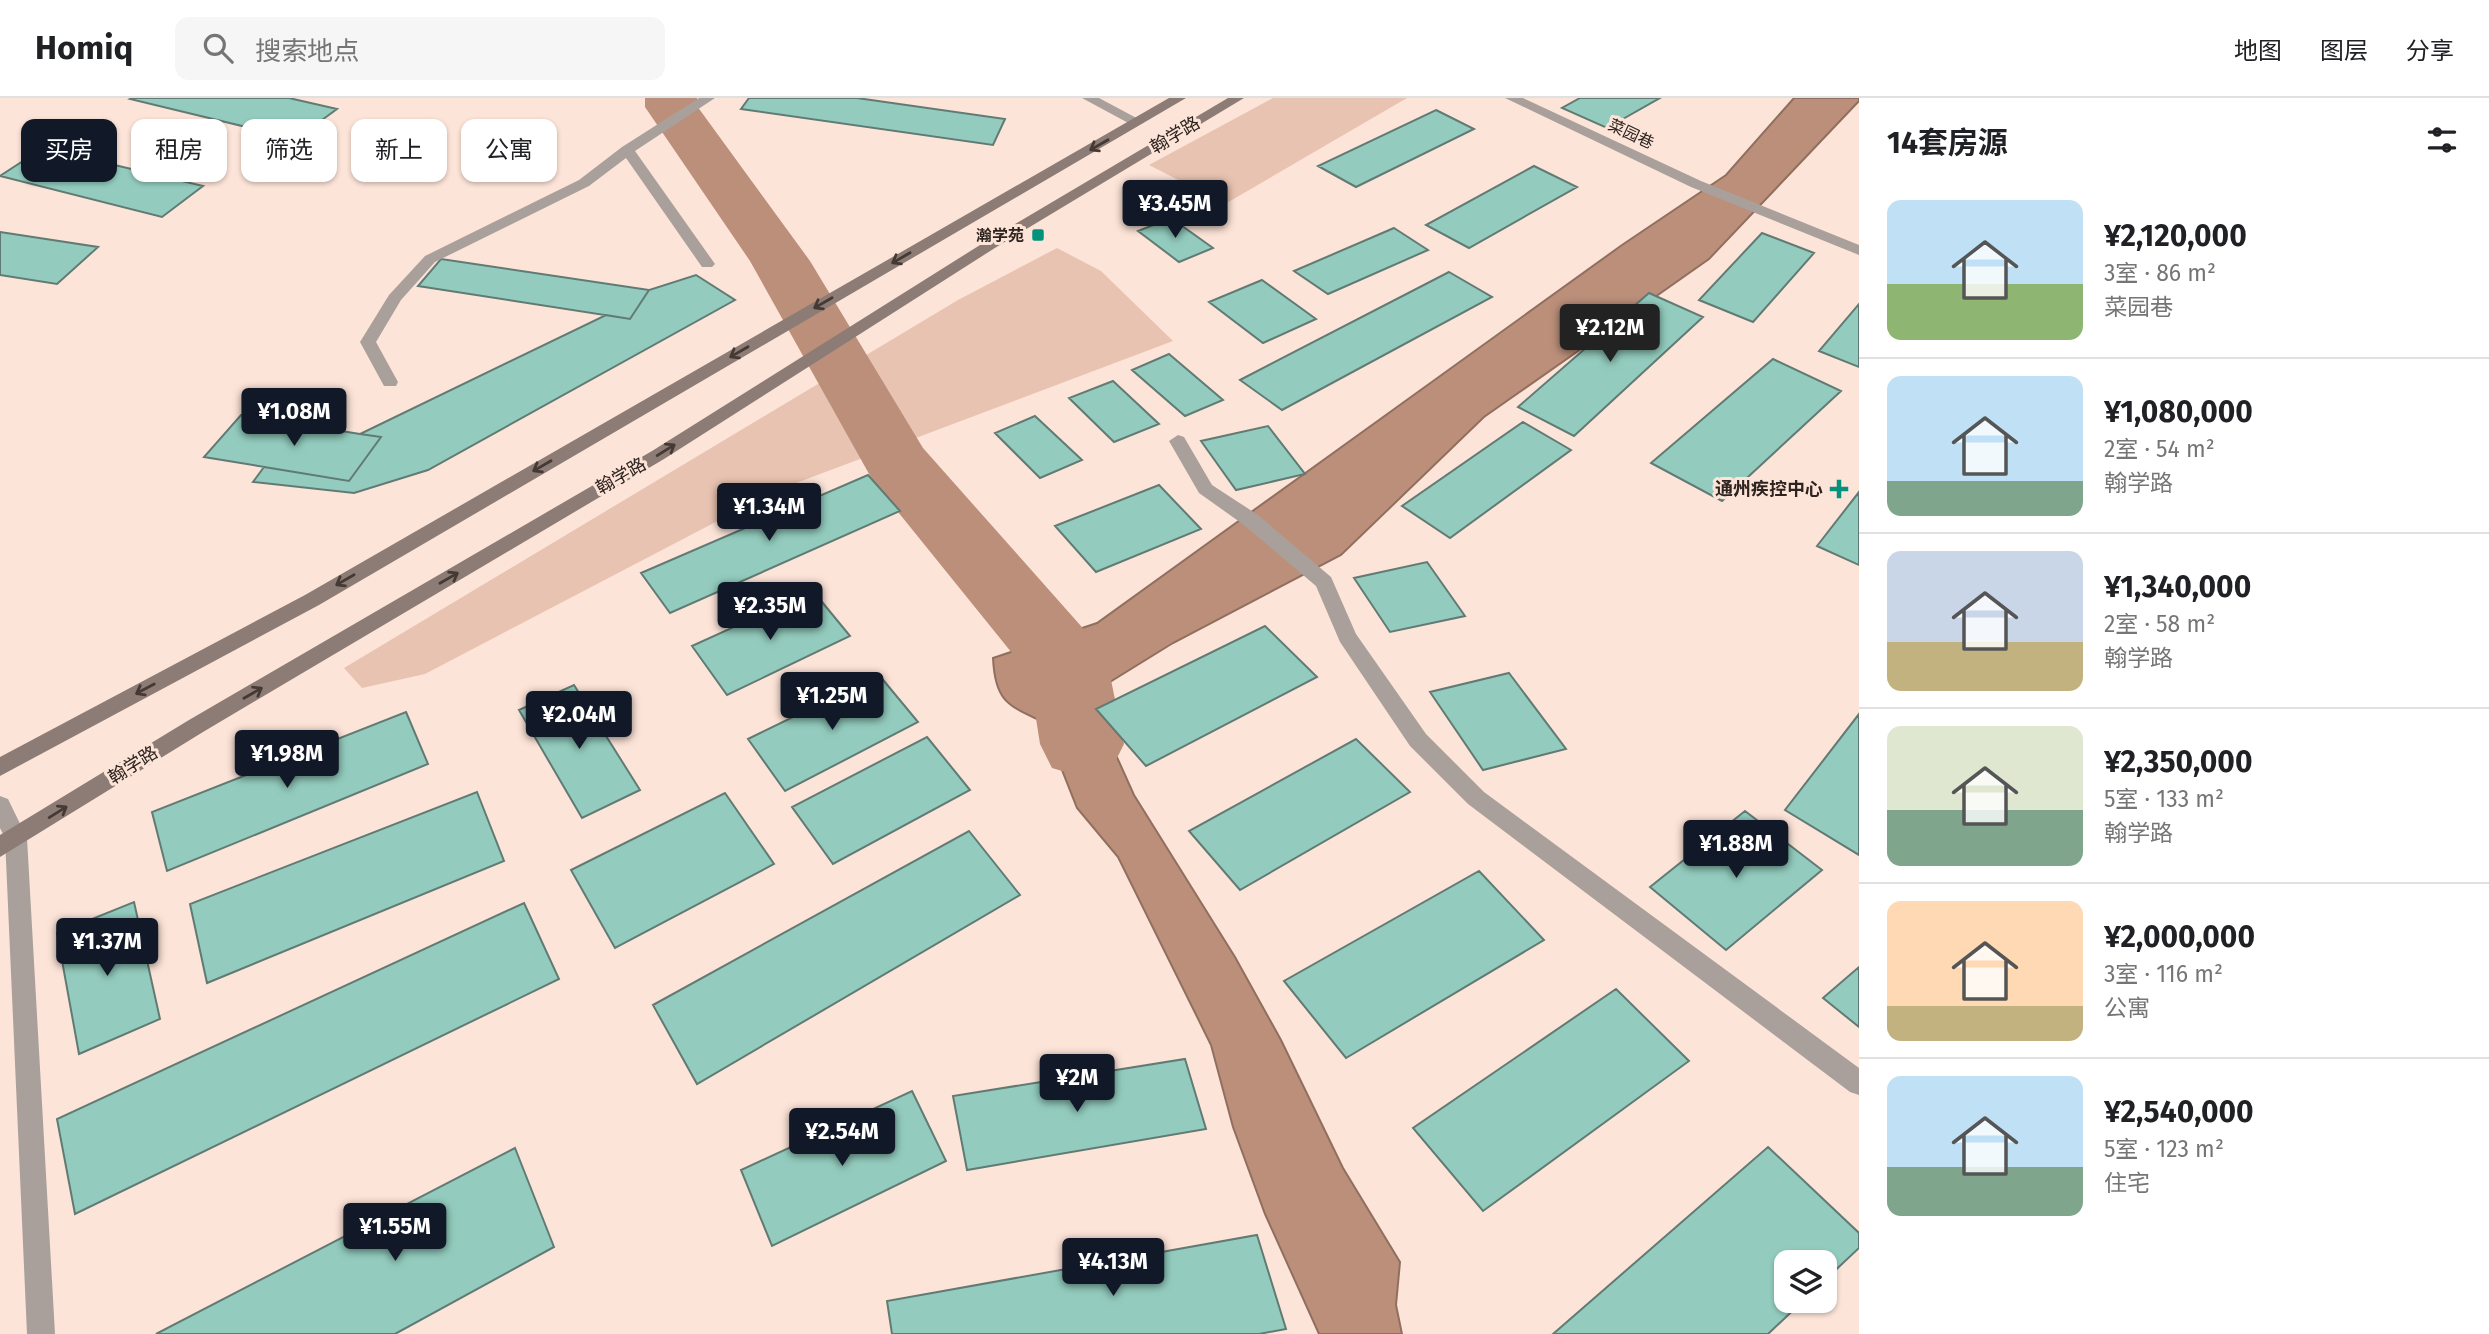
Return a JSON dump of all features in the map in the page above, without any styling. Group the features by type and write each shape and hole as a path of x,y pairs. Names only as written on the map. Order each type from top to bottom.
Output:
{"street":[{"path":"390,382 368,342 395,299 430,259 584,183 628,150 708,98"},
{"path":"1088,98 1137,122"},
{"name":"翰学路","path":"0,767 312,600 1179,98"},
{"name":"翰学路","path":"8,842 196,726 658,455 993,243 1237,98"},
{"name":"菜园巷","path":"1512,98 1696,184 1859,250"},
{"path":"628,150 707,264"},
{"path":"1178,441 1205,489 1251,520 1324,582 1347,636 1418,740 1476,798 1859,1083"},
{"path":"0,805 8,842 41,1334"}],"shaded area":[{"path":"1273,98 1407,98 1225,204 1149,165"},
{"path":"1794,98 1859,98 1859,101 1709,259 1484,417 1341,555 1173,643 1089,695 1134,795 1235,957 1281,1040 1343,1168 1400,1262 1396,1305 1402,1334 1319,1334 1265,1214 1233,1127 1211,1045 1118,857 1077,808 1043,722 1005,700 997,684 993,658 1097,623 1622,245 1726,175"},
{"path":"1057,248 1101,271 1173,341 775,491 425,674 362,688 344,668 958,300"}],"building":[{"path":"289,98 337,109 323,119 241,119 241,126 227,122 227,119 213,119 130,99"},
{"path":"749,98 857,98 1005,119 993,145 741,109"},
{"path":"1580,98 1660,98 1607,128 1562,108"},
{"path":"1436,110 1474,129 1356,187 1318,166"},
{"path":"21,162 21,181 0,176"},
{"path":"117,166 131,169 131,182 186,182 203,186 162,217 24,182 117,182"},
{"path":"1534,166 1577,187 1469,248 1426,225"},
{"path":"1171,218 1213,248 1179,262 1138,231"},
{"path":"1394,228 1428,250 1328,294 1294,271"},
{"path":"0,232 98,247 57,284 0,275"},
{"path":"1762,233 1814,253 1753,322 1699,300"},
{"path":"441,259 649,290 630,319 418,286"},
{"path":"1449,272 1492,297 1282,410 1240,380"},
{"path":"696,275 735,300 428,470 354,493 253,482 264,467 349,481 381,437 360,434 606,315 630,319 649,290"},
{"path":"1262,280 1316,319 1263,343 1209,302"},
{"path":"1649,293 1703,317 1574,436 1518,407"},
{"path":"1859,304 1859,367 1819,351"},
{"path":"1169,354 1223,400 1185,416 1132,370"},
{"path":"1773,359 1841,391 1722,501 1651,463"},
{"path":"1113,381 1159,424 1114,442 1069,398"},
{"path":"241,415 381,437 349,481 204,457"},
{"path":"1035,416 1082,460 1040,478 995,433"},
{"path":"1523,422 1571,450 1450,538 1402,506"},
{"path":"1268,426 1305,474 1236,490 1201,441"},
{"path":"868,475 900,511 670,613 641,573"},
{"path":"1159,485 1201,529 1096,572 1055,526"},
{"path":"1859,492 1859,565 1817,546"},
{"path":"1427,562 1465,616 1390,632 1354,578"},
{"path":"813,591 850,636 727,695 692,646"},
{"path":"1265,626 1317,677 1146,766 1096,709"},
{"path":"1509,673 1566,749 1483,770 1430,692"},
{"path":"879,675 918,722 785,791 748,739"},
{"path":"574,685 640,790 582,818 519,710"},
{"path":"406,712 428,764 167,871 152,812"},
{"path":"1859,714 1859,855 1785,810"},
{"path":"927,737 970,790 833,864 792,807"},
{"path":"1356,739 1410,792 1240,890 1189,831"},
{"path":"477,792 504,861 207,983 190,904"},
{"path":"725,793 774,864 615,948 571,870"},
{"path":"1745,811 1822,870 1726,950 1650,887"},
{"path":"969,831 1020,895 697,1084 653,1005"},
{"path":"1479,871 1544,940 1346,1058 1284,981"},
{"path":"134,902 160,1019 79,1054 57,933"},
{"path":"524,903 559,979 75,1214 57,1119"},
{"path":"1859,967 1859,1027 1823,998"},
{"path":"1616,989 1689,1061 1483,1211 1413,1128"},
{"path":"1185,1059 1206,1129 967,1170 953,1096"},
{"path":"912,1091 946,1161 772,1246 741,1170"},
{"path":"1768,1147 1859,1233 1859,1248 1837,1269 1837,1250 1774,1250 1774,1313 1790,1313 1768,1334 1553,1334"},
{"path":"515,1148 554,1247 395,1334 156,1334"},
{"path":"1257,1235 1286,1329 1259,1334 892,1334 887,1301"}],"waterway":[{"path":"671,98 671,107 780,261 898,464 1068,665 1082,744"}],"place":[{"name":"瀚学苑","path":"1038,235"},
{"name":"通州疾控中心","path":"1839,489"}]}
